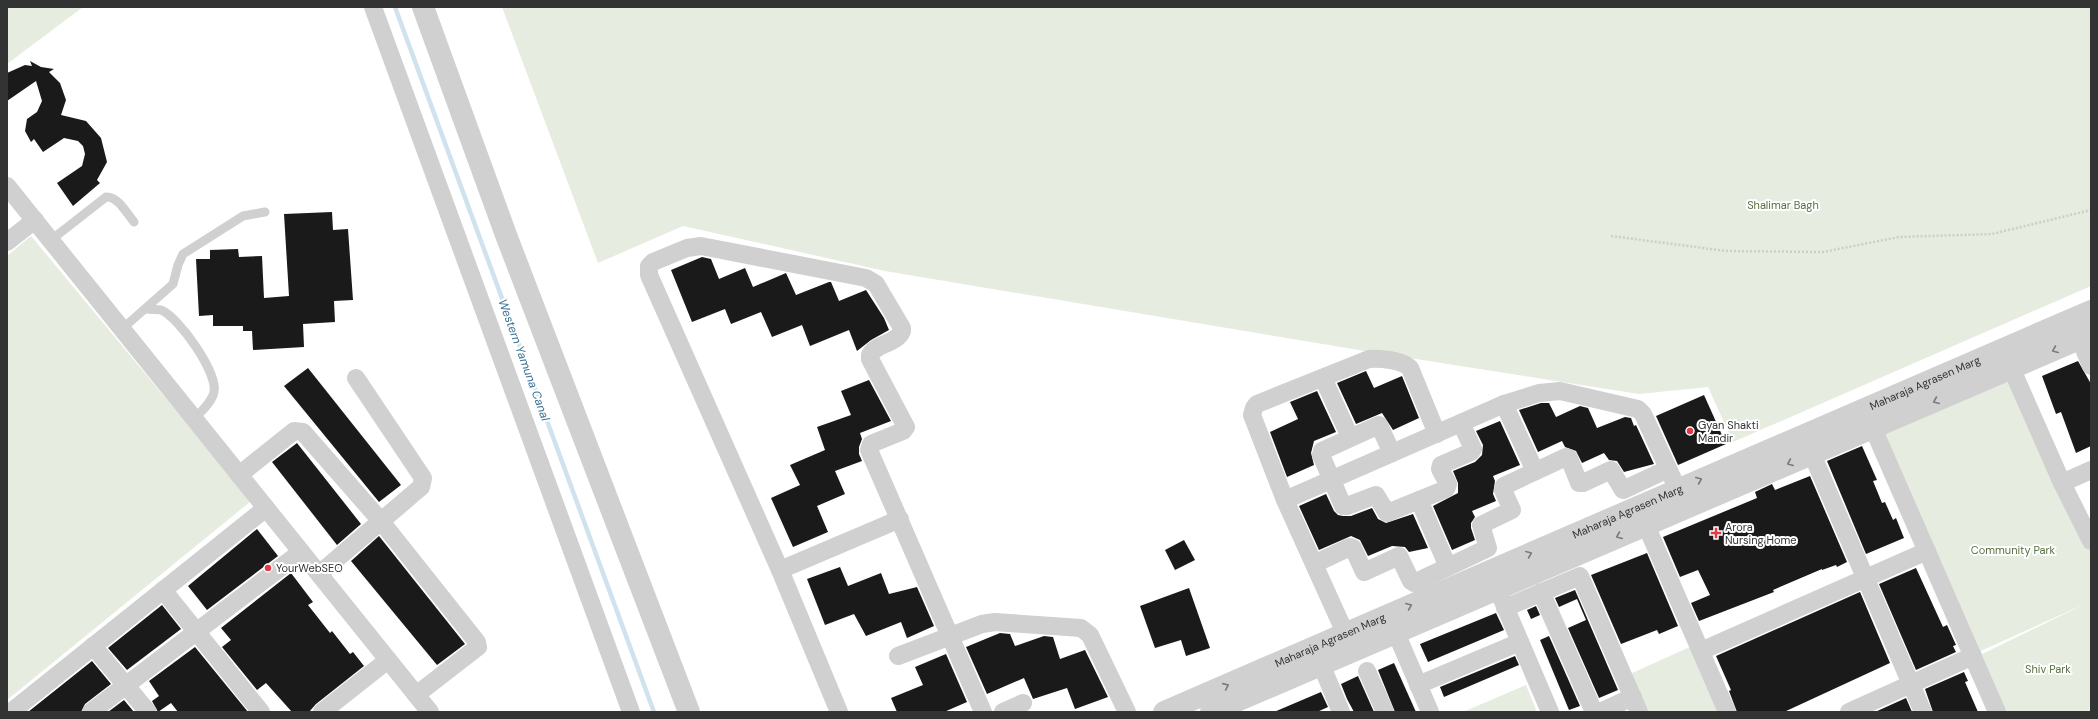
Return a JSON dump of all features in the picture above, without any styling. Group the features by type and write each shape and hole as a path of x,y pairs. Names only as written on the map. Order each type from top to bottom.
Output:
{"street":[{"path":"373,7 631,712"},
{"path":"423,7 506,235 688,712"},
{"path":"7,186 430,712"},
{"path":"7,242 35,220"},
{"path":"839,712 780,570 649,275 649,266 653,262 687,248 701,246 866,278 873,281 902,328 901,334 898,338 872,351 870,355 905,424 903,431 871,444 869,448 983,712"},
{"name":"Maharaja Agrasen Marg","path":"1193,708 1682,499 2003,349 2091,311"},
{"path":"2085,337 2091,366"},
{"name":"Maharaja Agrasen Marg","path":"1392,624 1501,598 1646,525 1682,499 1812,454 2085,337"},
{"path":"2003,349 2062,483 2091,541"},
{"path":"1349,642 1285,500 1252,412 1257,404 1370,359 1381,359 1409,366 1437,434"},
{"path":"319,574 380,520 421,487 423,478 356,378"},
{"path":"1323,378 1350,437"},
{"path":"1285,500 1504,404 1548,391 1560,391 1633,407 1643,414 1682,499"},
{"path":"1504,404 1535,471"},
{"path":"1392,453 1380,425 1323,449 1321,452 1345,507 1376,495 1387,513 1448,487 1448,484 1440,469 1442,464 1472,450 1473,447 1461,423"},
{"path":"1873,428 1997,712"},
{"path":"239,475 294,431 303,432 380,520 477,642 478,647 416,695"},
{"path":"1812,454 1923,712"},
{"path":"1314,564 1351,547 1364,572 1400,556 1413,582 1488,548 1481,525 1512,510 1503,490 1504,486 1535,471 1567,457 1579,483 1583,483 1611,470 1623,490 1668,469"},
{"path":"2062,483 2091,470"},
{"path":"1419,500 1448,567"},
{"path":"10,712 31,706 94,646 266,508"},
{"path":"780,570 900,519"},
{"path":"1646,525 1727,712"},
{"path":"1701,651 1927,551"},
{"path":"91,712 301,552"},
{"path":"1550,712 1501,598 1541,592 1580,576 1636,705 1600,712"},
{"path":"163,590 260,712"},
{"path":"1541,592 1594,712"},
{"path":"898,656 970,627 994,622 1081,628 1090,635 1127,712"},
{"path":"1392,624 1430,712"},
{"name":"Maharaja Agrasen Marg","path":"1193,708 1322,664 1349,642"},
{"path":"1418,685 1520,642"},
{"path":"94,646 148,712"},
{"path":"1849,712 1973,656"},
{"path":"322,712 388,660"},
{"path":"1322,664 1341,712"},
{"path":"1367,671 1386,712"},
{"path":"1003,712 1023,703"}],"lane":[{"path":"51,240 106,197 111,197 116,200 134,222"},
{"path":"122,329 174,284 178,265 183,254 243,216 265,212"},
{"path":"146,309 161,310 182,328 207,362 215,384 214,394 204,409 194,418"}],"path":[{"path":"1611,236 1726,252 1823,252 1899,237 1992,234 2091,210"}],"green space":[{"path":"7,7 83,7 7,64"},
{"name":"Shalimar Bagh","path":"502,7 2091,7 2091,286 1733,442 1708,387 1639,394 1365,351 885,271 683,226 598,263"},
{"path":"31,236 251,501 7,700 7,256"},
{"name":"Community Park","path":"2011,377 2091,532 2091,712 2005,712 1978,656 2087,603 1974,654 1879,434"},
{"path":"1692,646 1722,712 1647,712 1630,674"},
{"path":"1526,685 1537,712 1463,712"}],"building":[{"path":"30,61 41,67 54,69 49,72 60,83 66,100 61,115 86,121 101,138 107,162 97,180 100,183 73,206 57,183 82,166 85,154 83,146 78,141 64,138 43,152 34,139 31,142 25,131 27,119 37,112 42,101 36,81 7,101 7,73 25,65 32,66"},
{"path":"332,212 333,230 348,229 353,300 334,301 335,322 303,324 304,347 253,350 252,331 243,331 243,326 213,326 213,315 199,316 196,259 210,259 210,250 238,249 239,257 262,256 264,298 289,296 284,214"},
{"path":"702,257 711,259 719,279 745,268 753,287 786,273 796,295 829,282 831,282 839,301 866,290 884,318 889,330 871,340 857,351 849,330 810,346 802,325 772,337 761,312 731,324 725,309 692,322 671,270"},
{"path":"2078,361 2091,384 2091,446 2076,453 2061,412 2056,414 2042,376"},
{"path":"308,368 401,485 379,502 284,386"},
{"path":"1366,371 1374,388 1402,376 1419,418 1393,430 1382,413 1356,424 1337,383"},
{"path":"869,380 891,421 860,433 862,439 859,447 859,454 862,461 835,471 845,494 817,506 828,532 793,547 771,498 800,485 790,465 825,450 817,427 851,415 841,391"},
{"path":"1317,391 1336,432 1314,441 1311,453 1314,465 1287,477 1270,432 1298,419 1290,402"},
{"name":"Gyan Shakti Mandir","path":"1704,395 1726,444 1678,465 1656,416"},
{"path":"1541,403 1549,403 1556,417 1580,406 1588,408 1597,428 1625,417 1631,418 1634,426 1636,425 1654,464 1624,472 1617,461 1609,460 1604,453 1582,463 1576,451 1565,447 1562,441 1538,452 1519,410"},
{"path":"1500,421 1520,465 1493,476 1495,481 1493,494 1496,501 1472,511 1475,517 1471,523 1471,528 1475,540 1452,550 1433,506 1458,493 1458,483 1453,471 1475,462 1482,455 1483,445 1476,431"},
{"path":"297,443 361,524 337,545 272,462"},
{"path":"1862,446 1877,480 1873,481 1882,503 1885,502 1893,520 1896,518 1904,538 1866,554 1827,461"},
{"path":"1810,476 1847,562 1837,567 1836,565 1822,569 1773,590 1774,592 1699,621 1691,603 1710,595 1698,570 1680,577 1663,537 1757,498 1755,492 1772,484 1775,490"},
{"path":"1326,494 1334,511 1338,515 1351,516 1372,508 1378,519 1386,523 1413,514 1428,548 1409,552 1405,547 1392,546 1368,556 1360,540 1351,536 1319,550 1299,506"},
{"path":"257,529 278,556 207,610 188,586"},
{"path":"379,536 465,644 437,665 351,561"},
{"path":"1184,540 1195,560 1175,570 1165,550"},
{"path":"1647,553 1678,626 1659,634 1657,630 1621,644 1591,575"},
{"path":"840,567 848,586 881,573 889,594 917,587 934,626 907,638 901,622 866,636 854,614 825,625 807,579"},
{"path":"1916,568 1943,627 1947,625 1956,645 1953,646 1956,652 1916,670 1879,584"},
{"path":"291,573 313,602 308,605 330,633 332,631 350,654 353,652 364,666 316,704 309,712 292,712 266,683 257,690 222,647 231,640 221,628"},
{"path":"1189,588 1210,648 1186,656 1181,640 1155,648 1140,606"},
{"path":"1575,590 1618,690 1599,698 1568,628 1586,620 1577,599 1559,607 1555,598"},
{"path":"1860,592 1890,663 1784,712 1737,712 1729,691 1731,690 1716,656"},
{"path":"162,605 181,629 127,670 108,648"},
{"path":"1536,606 1540,615 1531,619 1527,610"},
{"path":"1496,613 1504,630 1428,662 1420,644"},
{"path":"1000,633 1010,634 1015,646 1044,636 1053,637 1060,659 1085,650 1108,697 1075,709 1067,688 1033,699 1024,678 987,694 966,647"},
{"path":"1549,636 1580,706 1569,710 1540,640"},
{"path":"195,647 248,712 178,712 171,703 158,712 152,701 159,696 149,681"},
{"path":"946,654 967,702 944,712 897,712 891,698 923,685 915,667"},
{"path":"1515,656 1519,665 1444,697 1440,687"},
{"path":"92,661 111,684 85,704 81,712 28,712"},
{"path":"1394,663 1416,712 1395,712 1378,670"},
{"path":"1964,672 1968,681 1965,682 1978,712 1933,712 1925,689"},
{"path":"1358,676 1374,712 1354,712 1347,699 1341,684"},
{"path":"1321,692 1328,707 1317,712 1274,712"},
{"path":"1906,698 1912,712 1875,712"},
{"path":"124,700 134,712 108,712"}],"waterway":[{"name":"Western Yamuna Canal","path":"395,7 654,712"}],"place":[{"name":"Gyan Shakti Mandir","path":"1690,431"},
{"name":"Arora Nursing Home","path":"1716,533"},
{"name":"YourWebSEO","path":"268,568"}],"park label":[{"name":"Shiv Park","path":"2048,669"}]}
